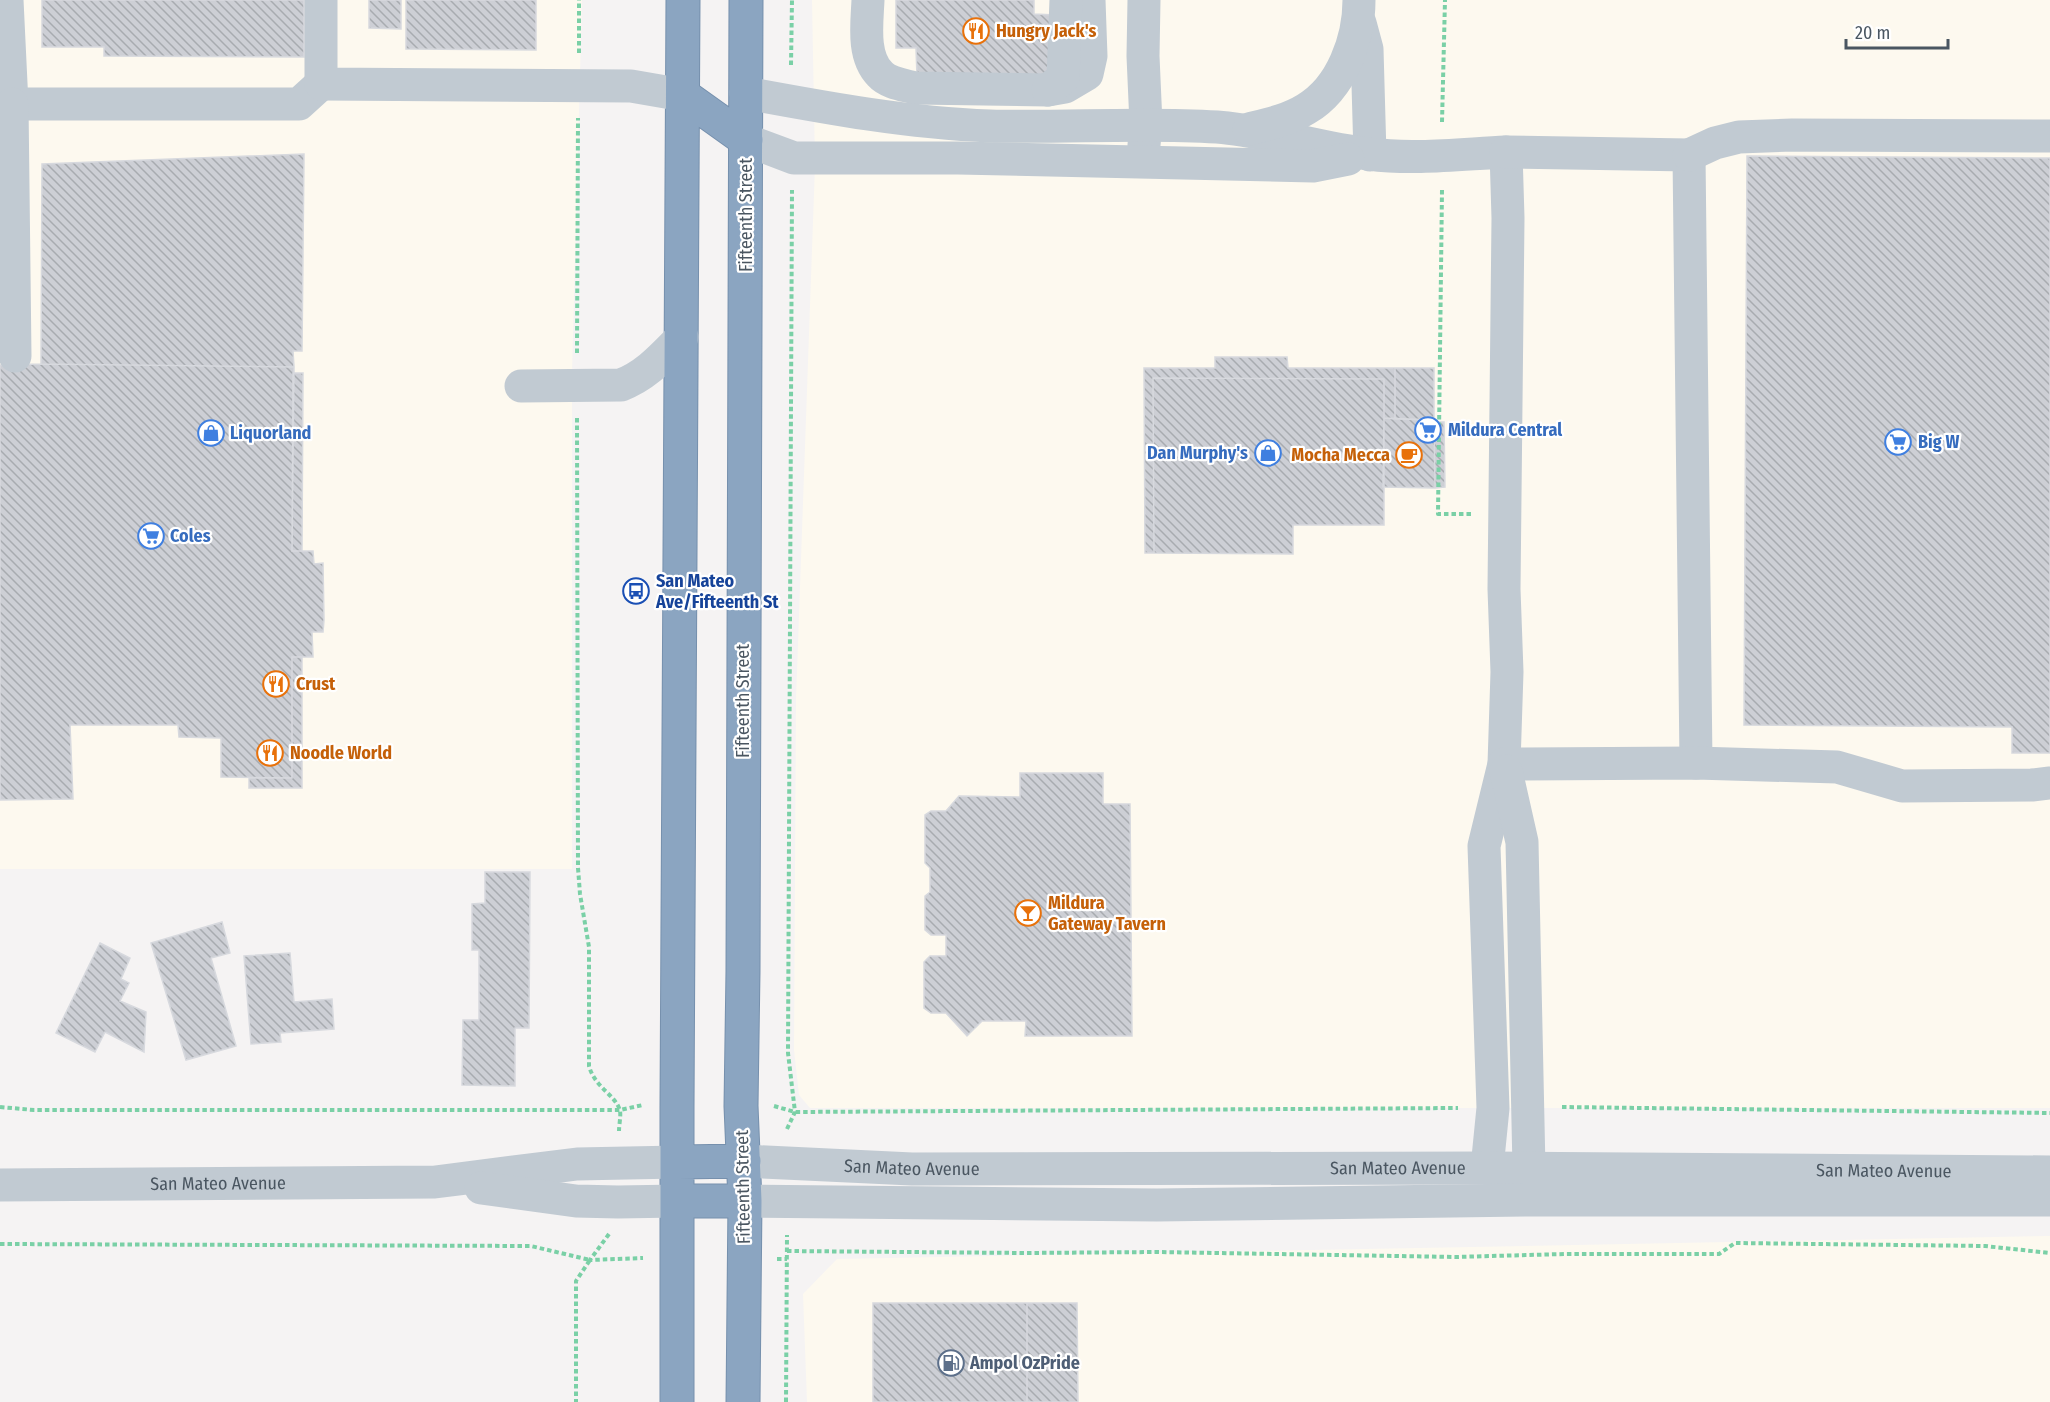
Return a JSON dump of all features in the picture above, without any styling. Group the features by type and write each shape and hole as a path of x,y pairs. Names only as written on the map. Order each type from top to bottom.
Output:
{"highway":[{"path":"677,1402 683,0"},
{"name":"Fifteenth Street","path":"743,1402 745,1201 741,1106 746,0"},
{"path":"683,95 746,93"},
{"path":"683,95 746,140"},
{"path":"678,1162 744,1161"},
{"path":"678,1201 745,1201"}],"street":[{"path":"7,0 15,356"},
{"path":"321,0 321,84"},
{"path":"868,0 867,26 870,59 880,75 897,84 915,88 1048,90 1065,87 1087,74 1090,56 1089,0"},
{"path":"1048,90 1063,78 1066,0"},
{"path":"1144,0 1143,56 1146,124 1144,161"},
{"path":"1242,131 1285,120 1308,108 1325,94 1339,75 1349,54 1359,9"},
{"path":"1359,9 1367,50 1370,154"},
{"path":"8,113 299,104 321,84 631,86 683,95"},
{"path":"746,93 879,116 989,126 1146,124 1220,128 1370,154 1442,155 1506,152 1689,155 1715,143 1739,137 1792,135 2050,136"},
{"path":"746,140 794,158 958,158 1313,166 1370,154"},
{"path":"1487,1168 1493,1108 1484,846 1504,764 1507,672 1504,589 1508,228 1506,152"},
{"path":"1689,155 1696,763"},
{"path":"521,386 621,385 651,368 682,337"},
{"path":"1504,764 1696,763 1837,766 1902,786 2050,783"},
{"path":"1504,764 1522,842 1528,1168"},
{"name":"San Mateo Avenue","path":"744,1161 923,1169 1528,1168 2050,1172"},
{"name":"San Mateo Avenue","path":"0,1185 435,1182 577,1164 678,1162"},
{"name":"San Mateo Avenue","path":"435,1182 576,1201 678,1201"},
{"name":"San Mateo Avenue","path":"745,1201 1157,1205 1525,1200 2050,1200"}],"path":[{"path":"0,1107 34,1110 620,1110 612,1098 592,1078 589,1066 589,946 578,868 579,0"},
{"path":"791,66 792,0"},
{"path":"1445,0 1438,514 1478,513"},
{"path":"786,1164 786,1131 795,1112 788,1053 791,211"},
{"path":"741,1106 774,1106 795,1112 1493,1108"},
{"path":"1528,1107 2050,1113"},
{"path":"786,1201 786,1402"},
{"path":"787,1251 1156,1252 1455,1257 1719,1254 1735,1243 1985,1246 2050,1253"},
{"path":"0,1244 531,1246 590,1260 576,1281 576,1402"}],"shaded area":[{"path":"0,0 582,0 572,372 572,869 0,869"},
{"name":"Mildura Central","path":"812,0 2050,0 2050,1108 810,1108 799,1095 794,1050 796,700 815,165"},
{"path":"2050,1236 2050,1402 807,1402 803,1294 837,1259"}],"building":[{"path":"42,0 304,0 304,57 104,56 104,47 42,47"},
{"path":"369,0 401,0 401,29 369,28"},
{"path":"406,0 536,0 536,50 406,49"},
{"name":"Hungry Jack's","path":"896,0 1034,0 1034,14 1055,15 1055,76 917,76 916,48 896,48"},
{"path":"304,154 302,351 293,351 294,367 41,364 42,164"},
{"name":"Big W","path":"1747,156 2050,158 2050,753 2012,753 2012,727 1744,725"},
{"path":"1215,357 1287,357 1288,368 1395,368 1395,419 1384,418 1384,379 1153,378 1154,553 1145,553 1144,368 1215,368"},
{"path":"0,365 294,367 292,551 313,551 314,564 323,563 324,620 323,632 312,632 313,657 292,657 292,778 221,777 221,738 179,737 178,725 70,725 73,799 0,800"},
{"path":"1395,368 1434,368 1434,420 1395,419"},
{"path":"293,373 303,373 302,551 292,551"},
{"name":"Dan Murphy's","path":"1153,378 1384,379 1384,525 1293,525 1293,554 1154,553"},
{"name":"Mocha Mecca","path":"1384,418 1434,420 1435,488 1383,487"},
{"path":"1434,422 1444,422 1445,487 1435,488"},
{"path":"292,657 302,657 302,788 249,788 249,778 292,778"},
{"name":"Mildura Gateway Tavern","path":"1020,773 1103,773 1103,804 1130,804 1132,1036 1025,1036 1026,1021 982,1021 967,1036 946,1013 931,1013 924,1008 924,962 930,956 946,956 946,935 931,935 925,930 925,896 930,892 930,868 925,863 925,815 931,811 946,811 959,796 1020,797"},
{"path":"485,872 530,872 529,1028 515,1028 515,1086 462,1085 463,1020 479,1020 479,950 472,950 472,904 485,903"},
{"path":"222,922 230,953 211,958 236,1046 186,1060 151,943"},
{"path":"100,943 130,958 121,979 129,983 120,1001 146,1012 144,1052 105,1032 95,1052 56,1033"},
{"path":"290,953 294,1002 332,999 334,1029 280,1033 281,1042 251,1044 244,956"},
{"path":"873,1303 1027,1303 1027,1402 873,1402"},
{"path":"1027,1303 1077,1303 1078,1402 1027,1402"}],"place":[{"name":"Hungry Jack's","path":"976,31"},
{"name":"Mildura Central","path":"1428,430"},
{"name":"Liquorland","path":"211,433"},
{"name":"Big W","path":"1898,442"},
{"name":"Dan Murphy's","path":"1268,453"},
{"name":"Mocha Mecca","path":"1409,455"},
{"name":"Coles","path":"151,536"},
{"name":"San Mateo Ave/Fifteenth St","path":"636,591"},
{"name":"Crust","path":"276,684"},
{"name":"Noodle World","path":"270,753"},
{"name":"Mildura Gateway Tavern","path":"1028,913"},
{"name":"Ampol OzPride","path":"951,1363"}]}
